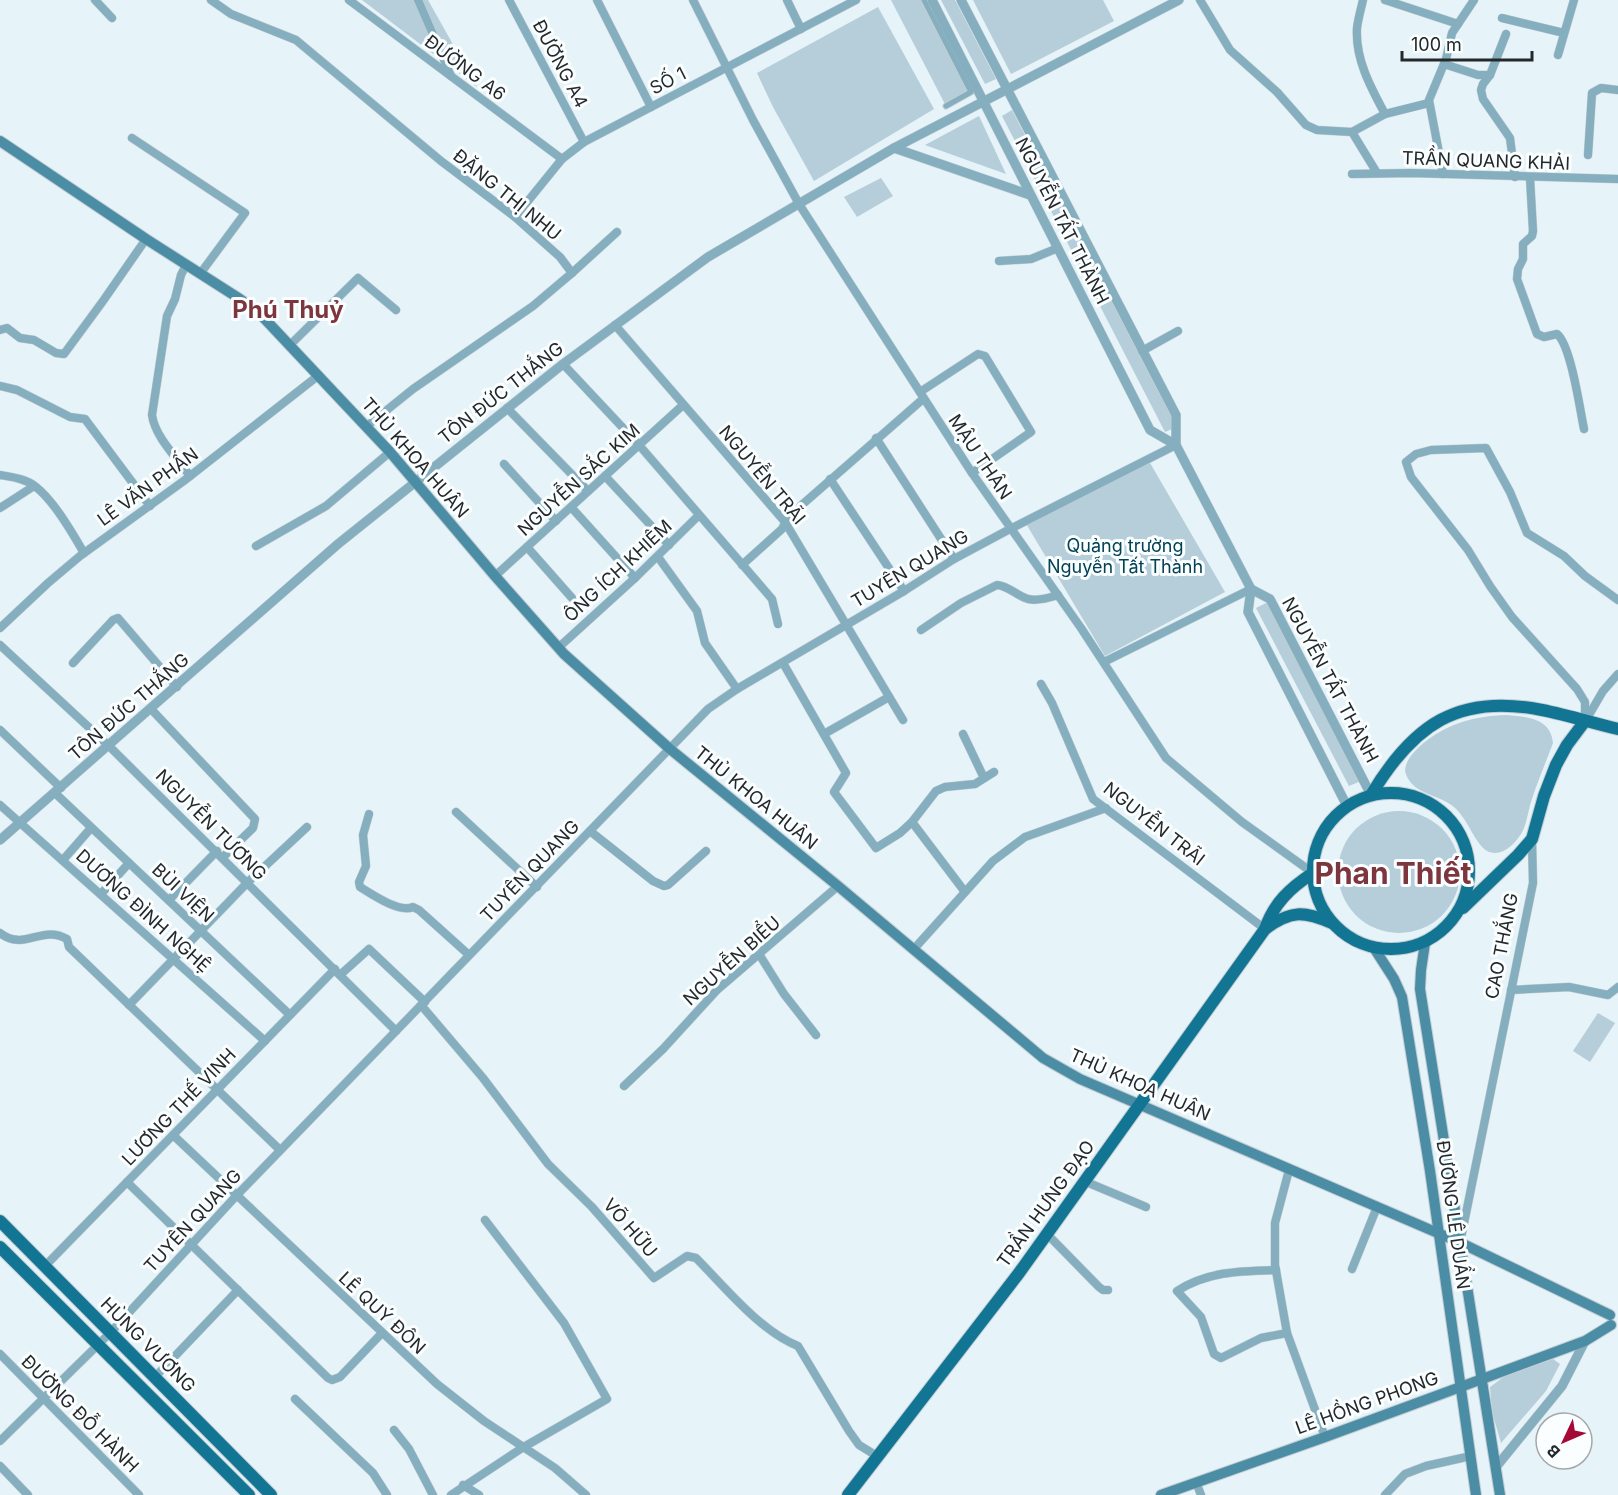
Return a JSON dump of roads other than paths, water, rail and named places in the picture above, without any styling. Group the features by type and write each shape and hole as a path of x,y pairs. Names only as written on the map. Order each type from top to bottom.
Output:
{"main road":[{"name":"THỦ KHOA HUÂN","path":"0,141 240,299 262,316 416,481 558,648 670,749 1043,1058 1080,1079 1461,1243 1616,1320"},
{"path":"1371,795 1400,752 1418,735 1450,714 1482,705 1500,704 1543,710 1618,729"},
{"name":"CAO THẮNG","path":"1533,839 1544,796 1556,765 1567,745 1585,721"},
{"path":"1460,910 1470,879 1469,862 1462,838 1448,817 1436,806 1421,798 1405,794 1371,795 1347,806 1328,824 1316,847 1312,873 1318,900 1332,923 1344,934 1358,943 1374,948 1395,950 1425,943 1439,934 1460,910 1533,839"},
{"name":"TRẦN HƯNG ĐẠO","path":"848,1495 1019,1273 1265,929 1277,903 1288,891 1312,873"},
{"name":"TRẦN HƯNG ĐẠO","path":"1265,929 1279,919 1302,914 1332,923"},
{"name":"ĐƯỜNG LÊ DUẨN","path":"1425,943 1420,989 1500,1495"},
{"name":"ĐƯỜNG LÊ DUẨN","path":"1374,948 1394,979 1402,997 1476,1495"},
{"name":"HÙNG VƯƠNG","path":"0,1221 271,1495"},
{"name":"HÙNG VƯƠNG","path":"0,1247 249,1495"},
{"name":"LÊ HỒNG PHONG","path":"1161,1495 1585,1341 1616,1320"}],"street":[{"path":"95,0 112,18"},
{"name":"ĐẶNG THỊ NHU","path":"211,0 231,14 296,40 441,161 515,217 560,257 572,273"},
{"name":"ĐƯỜNG A6","path":"349,0 562,159"},
{"path":"418,0 452,77"},
{"name":"ĐƯỜNG A4","path":"509,0 584,142"},
{"path":"597,0 651,106"},
{"name":"MẬU THÂN","path":"693,0 799,204 972,473 1104,662 1166,758 1242,822 1312,873"},
{"path":"787,0 801,28"},
{"name":"SỐ 1","path":"515,217 562,159 584,142 856,0"},
{"path":"924,0 970,92 946,106"},
{"name":"NGUYỄN TẤT THÀNH","path":"932,0 1150,430 1176,445"},
{"name":"NGUYỄN TẤT THÀNH","path":"961,0 1176,416 1176,445 1251,589 1270,599 1371,795"},
{"path":"1007,89 1179,0"},
{"path":"1200,0 1230,50 1277,92 1306,125 1317,130 1352,132 1385,114 1429,103"},
{"path":"1363,0 1357,31 1359,48 1367,79 1385,114"},
{"path":"1385,0 1458,24"},
{"path":"1443,174 1429,103 1444,64 1450,37 1474,0"},
{"path":"1558,55 1574,0"},
{"path":"1502,18 1564,33"},
{"path":"1506,34 1481,93 1510,138 1515,177"},
{"path":"1444,64 1478,75 1490,75"},
{"path":"1588,155 1592,93 1600,88 1618,90"},
{"name":"TÔN ĐỨC THẮNG","path":"0,840 338,544 563,364 708,257 894,148 1007,89"},
{"path":"1352,132 1377,173"},
{"path":"132,138 245,213 200,274"},
{"path":"894,148 1030,195"},
{"name":"TRẦN QUANG KHẢI","path":"1352,174 1618,179"},
{"path":"1530,178 1533,231 1532,236 1523,244 1523,259 1518,269 1517,279 1537,334 1544,337 1557,334 1562,340 1576,388 1584,429"},
{"path":"366,426 413,389 533,306 616,232"},
{"path":"0,330 7,328 20,338 34,340 56,353 64,354 146,239"},
{"path":"999,261 1031,259 1058,248"},
{"path":"186,265 167,316 152,415 153,423 159,434 190,476"},
{"path":"290,345 358,278 396,309"},
{"name":"NGUYỄN TRÃI","path":"615,326 785,522 903,720"},
{"path":"1142,351 1178,331"},
{"path":"742,565 782,529 785,522 830,478 922,396 978,354 985,356 1031,432 972,473"},
{"path":"563,364 639,445 775,603 778,624"},
{"name":"LÊ VĂN PHẤN","path":"0,628 48,582 84,553 190,476 319,375"},
{"path":"0,386 17,390 70,417 85,419 150,506"},
{"name":"NGUYỄN SẮC KIM","path":"495,576 683,405"},
{"path":"507,408 588,492"},
{"path":"876,438 954,559"},
{"name":"TUYÊN QUANG","path":"0,1441 111,1332 280,1150 537,887 698,718 737,689 954,559 1176,445"},
{"path":"1585,721 1585,702 1577,689 1512,617 1468,550 1411,477 1406,462 1416,454 1431,450 1486,448 1510,492 1527,533 1564,556 1594,583 1618,600"},
{"path":"256,546 326,506 390,452"},
{"path":"504,464 556,521"},
{"path":"0,475 34,486 59,514 84,553"},
{"path":"605,476 669,545"},
{"path":"830,478 903,591"},
{"path":"0,508 34,486"},
{"path":"571,507 635,578"},
{"name":"ÔNG ÍCH KHIÊM","path":"558,648 635,578 698,516"},
{"path":"527,547 572,598"},
{"path":"657,557 697,611 705,643 737,689"},
{"path":"921,630 961,603 997,585 1026,598 1043,599 1058,595"},
{"path":"1104,662 1251,589"},
{"name":"NGUYỄN TẤT THÀNH","path":"1251,589 1248,612 1347,806"},
{"path":"73,663 113,620 118,618 177,687"},
{"name":"NGUYỄN TƯƠNG","path":"0,645 109,746 396,1030"},
{"path":"783,663 846,773 834,792 876,848 892,839 912,822 936,791 945,787 975,784 994,772"},
{"name":"CAO THẮNG","path":"1585,721 1603,691 1618,674"},
{"name":"NGUYỄN TRÃI","path":"1041,684 1052,703 1093,799 1265,929"},
{"path":"824,734 889,697"},
{"path":"151,709 255,819 254,828 220,854 169,900"},
{"name":"BÙI VIỆN","path":"0,730 91,828 290,1015"},
{"path":"963,734 984,778"},
{"name":"DƯƠNG ĐÌNH NGHỆ","path":"0,805 264,1041"},
{"path":"913,950 993,861 1025,837 1106,808"},
{"path":"456,812 537,887"},
{"path":"369,814 363,842 367,860 359,882 360,887 386,902 407,909 413,907 419,910 469,956"},
{"path":"912,822 965,892"},
{"path":"129,1005 248,882 307,827"},
{"path":"63,860 91,828"},
{"path":"590,831 653,881 664,886 668,885 706,850"},
{"name":"CAO THẮNG","path":"1461,1243 1533,883 1533,839"},
{"path":"101,894 129,863"},
{"name":"NGUYỄN BIỂU","path":"624,1086 663,1049 717,990 838,886"},
{"path":"0,933 9,940 21,940 44,934 61,935 67,939 69,947 280,1150"},
{"name":"LƯƠNG THẾ VINH","path":"45,1266 290,1015 338,972 369,949 423,1003"},
{"path":"759,954 784,994 816,1035"},
{"path":"1511,990 1569,987 1608,994 1618,987"},
{"name":"VÕ HỮU","path":"423,1003 549,1164 592,1207 654,1278 687,1256 696,1258 760,1322 782,1340 798,1346 859,1445 878,1456"},
{"name":"LÊ QUÝ ĐÔN","path":"173,1135 381,1334 461,1405 555,1468 586,1495"},
{"path":"1289,1170 1275,1223 1276,1270 1287,1333 1325,1437"},
{"path":"1084,1181 1146,1207"},
{"path":"127,1182 328,1378 332,1380 339,1377 381,1334"},
{"path":"1353,1269 1377,1207"},
{"path":"451,1495 522,1448 608,1398 564,1323 485,1220"},
{"path":"1047,1234 1099,1287 1108,1290"},
{"path":"1276,1270 1232,1272 1205,1277 1177,1291 1201,1317 1217,1357 1221,1358 1261,1338 1287,1333"},
{"path":"155,1377 238,1290"},
{"path":"1496,1467 1562,1386 1585,1341"},
{"name":"ĐƯỜNG ĐỖ HÀNH","path":"0,1354 139,1495"},
{"path":"296,1399 373,1473 387,1495"},
{"path":"394,1430 410,1449 433,1495"},
{"path":"1385,1495 1405,1474 1426,1466 1471,1456"},
{"path":"0,1466 28,1495"},
{"path":"1196,1482 1201,1495"},
{"path":"463,1485 479,1495"}],"district":[{"name":"Phú Thuỷ","path":"288,310"},
{"name":"Phan Thiết","path":"1393,874"}],"park label":[{"name":"Quảng trường Nguyễn Tất Thành","path":"1125,556"}]}
